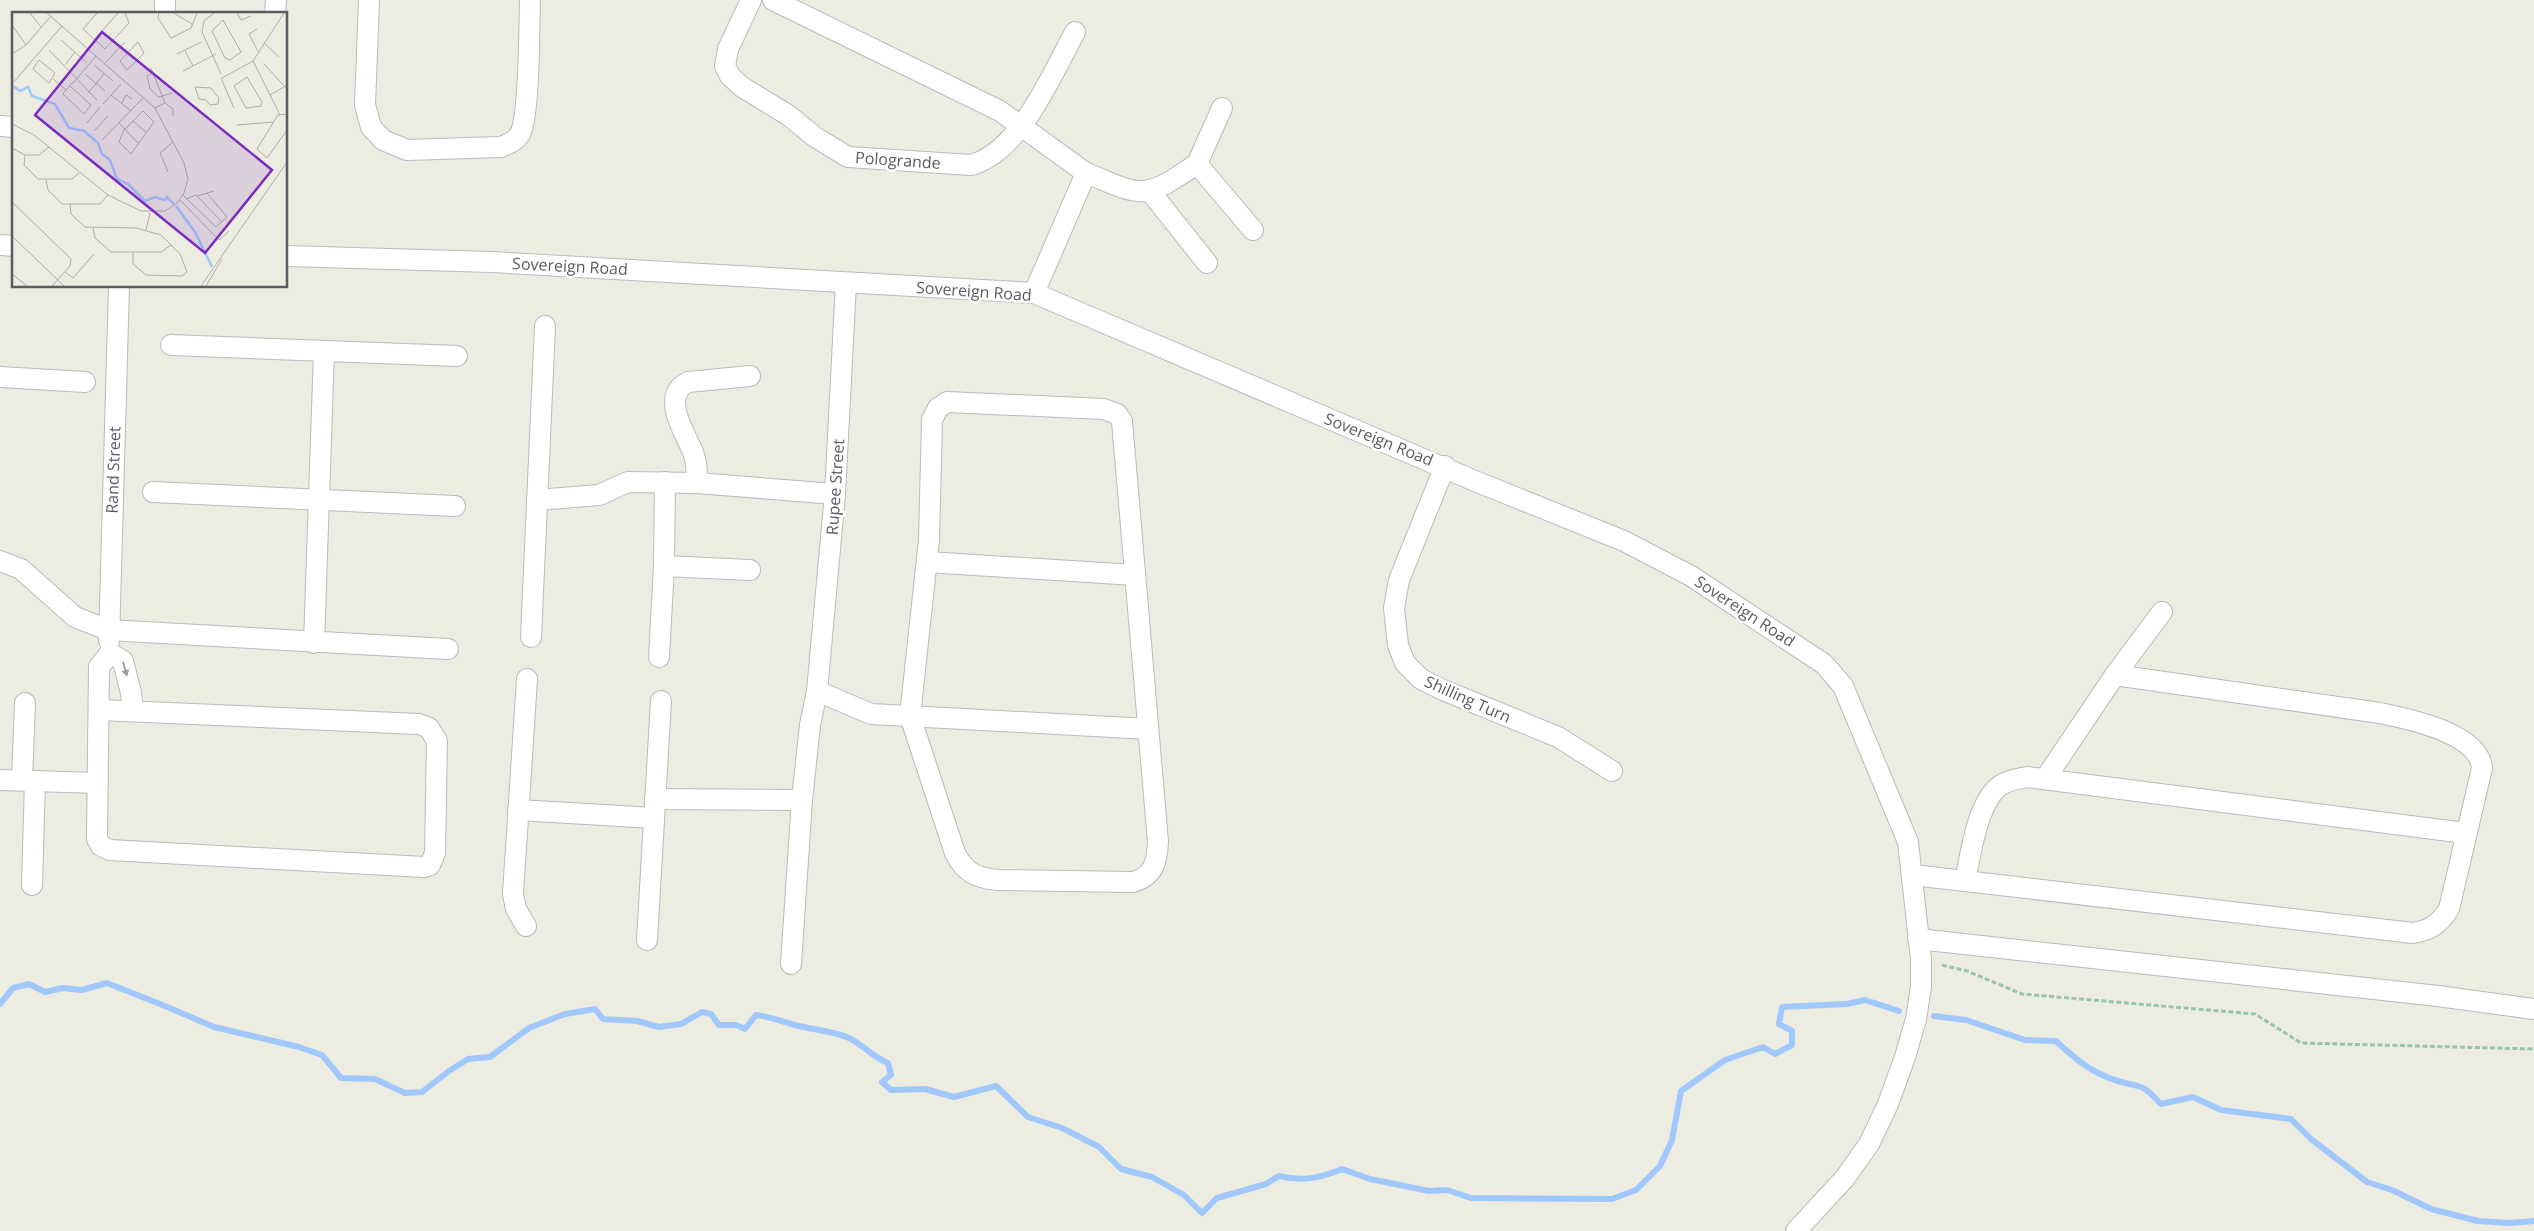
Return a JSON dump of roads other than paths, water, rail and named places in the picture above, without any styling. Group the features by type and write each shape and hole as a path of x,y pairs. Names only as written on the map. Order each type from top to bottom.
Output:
{"street":[{"path":"368,0 365,105 372,127 383,140 407,150 501,148 512,142 520,134 525,115 530,0"},
{"name":"Pologrande","path":"751,0 728,49 725,66 730,76 742,87 788,115 815,137 848,157 971,165 982,162 993,155 1022,126 1075,32"},
{"path":"773,0 1000,111 1086,172 1130,189 1149,190 1197,164 1222,108"},
{"path":"1197,164 1253,230"},
{"path":"1034,293 1086,172"},
{"path":"1149,190 1207,263"},
{"name":"Sovereign Road","path":"288,256 492,262 1034,293 1660,558 1824,664 1842,686 1908,842 1921,959 1921,987 1916,1019 1888,1104 1869,1144 1845,1178 1796,1231"},
{"name":"Rupee Street","path":"791,964 802,800 810,725 817,691 835,494 846,283"},
{"name":"Rand Street","path":"110,653 108,630 120,288"},
{"path":"531,637 545,326"},
{"path":"171,345 457,356"},
{"path":"314,643 324,351"},
{"path":"697,483 697,464 693,452 678,425 677,392 680,386 688,382 750,376"},
{"path":"0,377 85,382"},
{"path":"948,402 1104,409 1117,414 1122,420 1135,576 1158,842 1157,855 1151,873 1143,879 1133,882 998,880 979,878 961,864 955,853 910,716 926,562 932,420 938,408 948,402"},
{"name":"Shilling Turn","path":"1445,466 1399,580 1394,608 1398,645 1405,663 1421,679 1558,738 1612,771"},
{"path":"537,500 599,495 628,482 697,483 835,494"},
{"path":"659,657 664,566 665,482"},
{"path":"153,492 455,506"},
{"path":"0,561 21,569 76,617 108,630 448,649"},
{"path":"926,562 1135,576"},
{"path":"664,566 750,570"},
{"path":"2045,779 2115,675 2162,612"},
{"path":"100,710 419,724 429,728 437,741 435,853 430,865 424,867 110,850 101,846 97,839 100,710 99,666 110,653 123,660 133,710"},
{"path":"1913,875 2413,933 2436,926 2450,909 2465,833 2482,768 2481,762 2467,743 2422,723 2380,712 2115,675"},
{"path":"526,926 516,909 513,894 527,679"},
{"path":"817,691 871,714 1148,729"},
{"path":"647,940 661,701"},
{"path":"25,703 32,885"},
{"path":"1965,881 1979,821 1994,791 2013,779 2027,777 2465,833"},
{"path":"0,780 98,783"},
{"path":"518,810 655,808 802,800"},
{"path":"1918,939 2438,996 2534,1009"}],"waterway":[{"path":"0,1004 13,988 29,984 45,992 63,988 82,990 107,983 214,1027 299,1047 322,1055 341,1078 375,1079 405,1093 422,1092 468,1059 490,1057 529,1028 565,1014 595,1009 603,1019 637,1021 659,1027 681,1024 702,1012 711,1014 719,1025 736,1025 745,1029 756,1015 762,1016 849,1038 888,1063 891,1075 882,1082 891,1090 925,1089 954,1097 996,1086 1028,1117 1062,1128 1099,1147 1121,1169 1152,1177 1184,1195 1202,1213 1217,1198 1266,1184 1279,1176 1304,1179 1326,1175 1342,1169 1370,1179 1429,1191 1447,1190 1471,1198 1612,1199 1636,1190 1660,1166 1672,1140 1681,1091 1725,1060 1763,1047 1775,1054 1792,1045 1792,1031 1779,1024 1782,1007 1847,1004 1865,1000 1899,1011"},
{"path":"1934,1016 1966,1020 2025,1040 2056,1041 2092,1070 2109,1078 2142,1087 2161,1104 2193,1097 2221,1110 2291,1119 2311,1139 2367,1182 2392,1190 2431,1209 2478,1221 2509,1223 2534,1221"}]}
